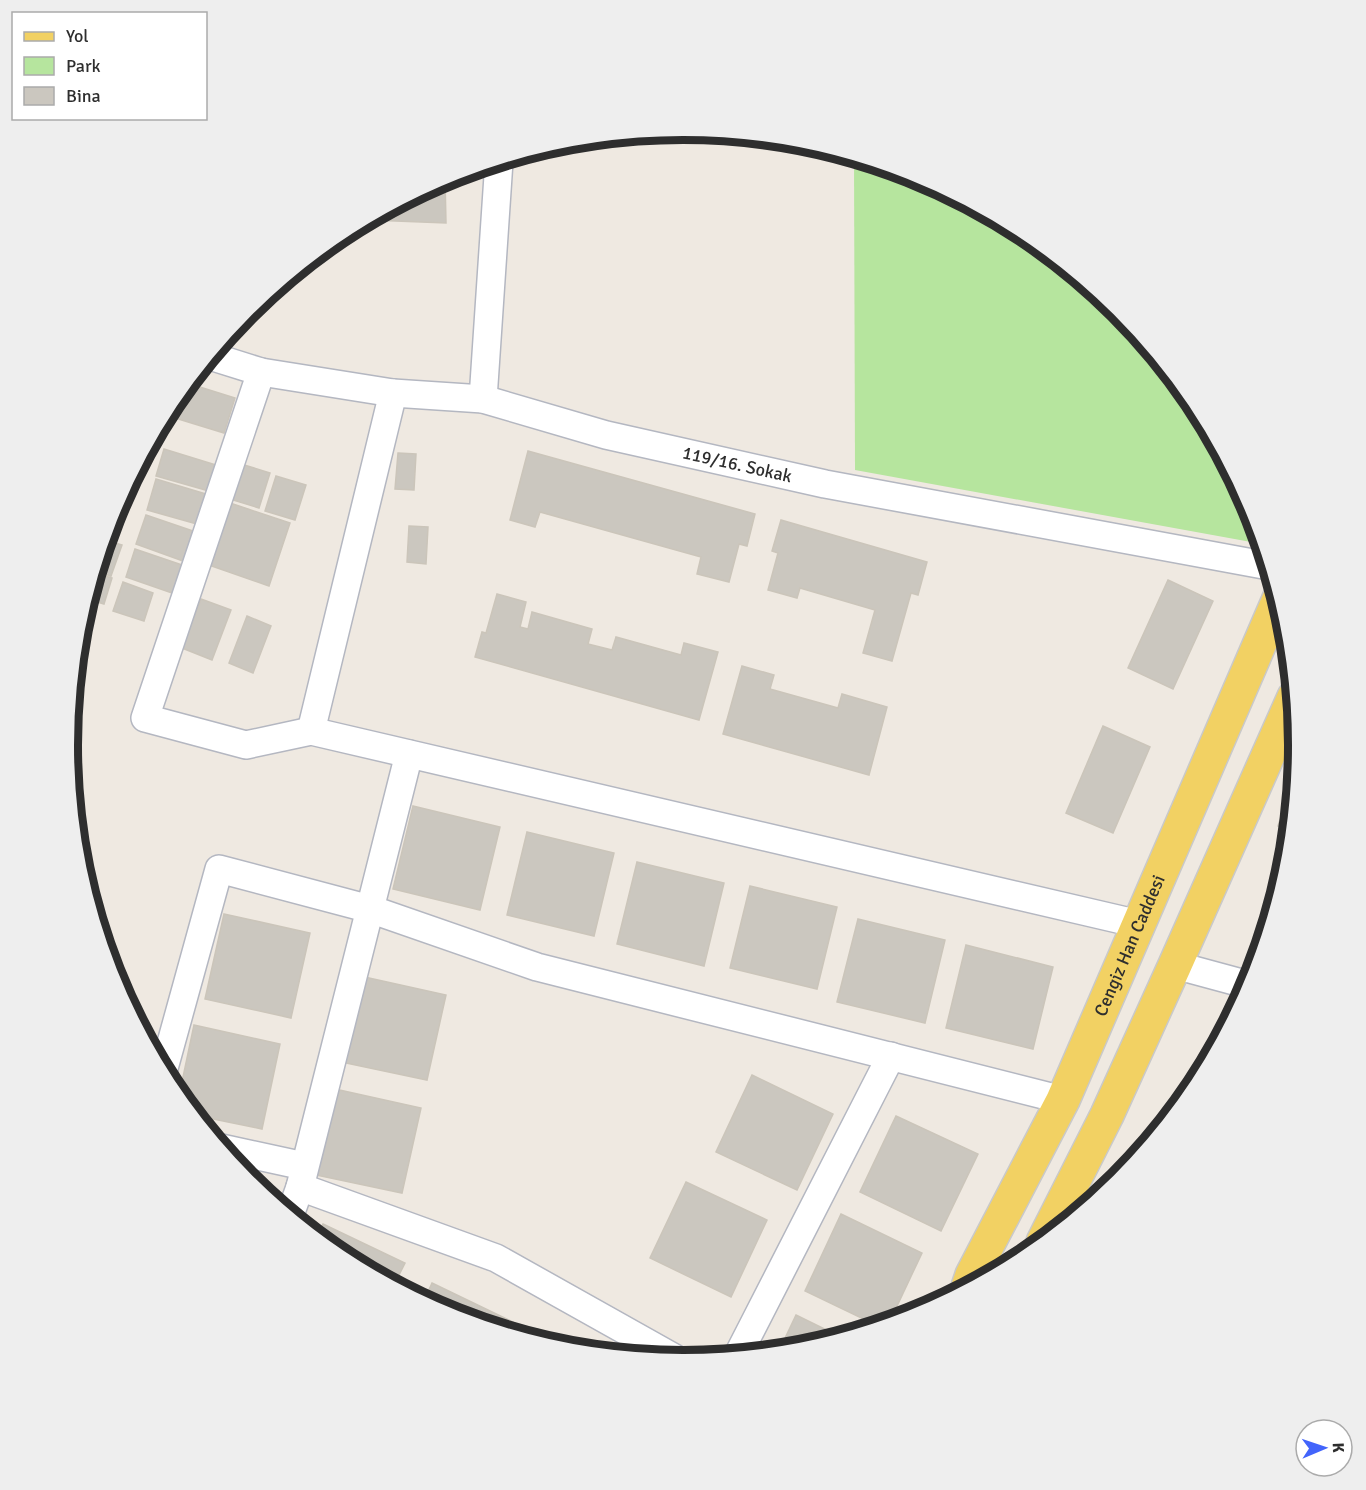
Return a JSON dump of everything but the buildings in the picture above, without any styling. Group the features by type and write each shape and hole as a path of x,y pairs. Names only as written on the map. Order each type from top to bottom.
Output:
{"main road":[{"name":"Cengiz Han Caddesi","path":"971,1277 1063,1100 1273,613"},
{"path":"1052,1224 1107,1115 1287,712"}],"street":[{"path":"483,399 498,169"},
{"name":"119/16. Sokak","path":"218,358 261,372 393,393 483,399 606,435 825,484 1260,564"},
{"path":"261,372 145,718 246,745 311,731 1139,924"},
{"path":"311,731 393,393"},
{"path":"293,1207 409,754"},
{"path":"166,1060 219,869 370,909 537,967 1063,1100"},
{"path":"1175,965 1240,982"},
{"path":"742,1347 891,1056"},
{"path":"237,1154 302,1177 496,1258 659,1349"}],"green space":[{"path":"854,165 915,186 986,221 1051,265 1111,317 1138,346 1186,409 1226,477 1253,542 855,470"}]}
